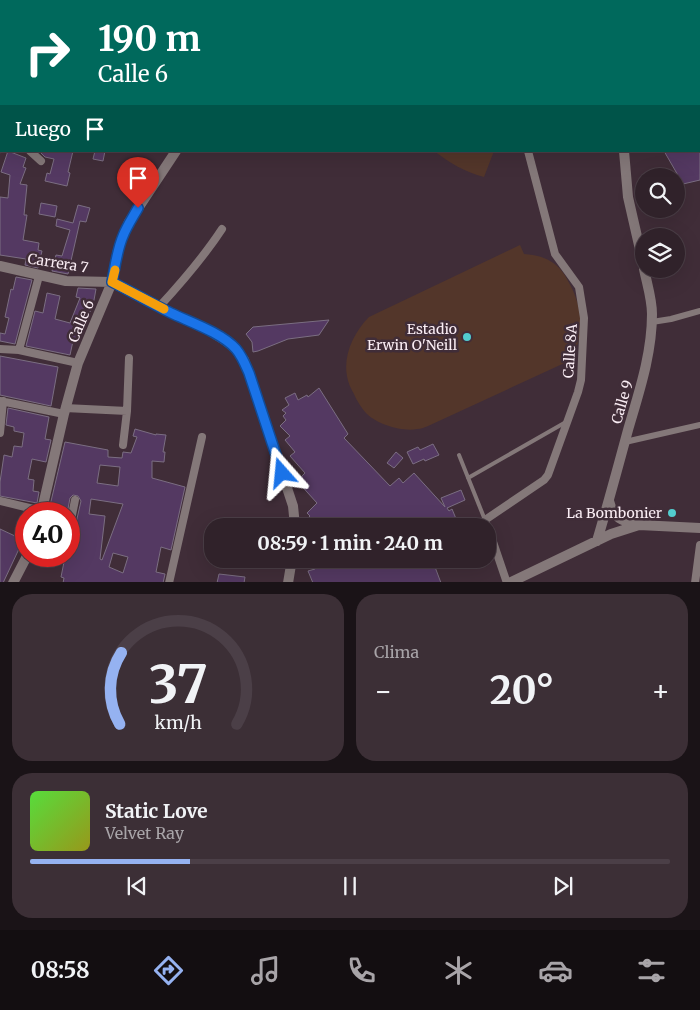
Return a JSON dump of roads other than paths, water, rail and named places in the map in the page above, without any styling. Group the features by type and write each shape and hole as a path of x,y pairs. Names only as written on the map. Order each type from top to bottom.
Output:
{"street":[{"path":"31,152 41,160"},
{"name":"Calle 6","path":"44,502 78,363 112,282 118,250 123,236 129,222 175,152"},
{"name":"Calle 8A","path":"494,518 548,475 581,380 584,318 578,287 555,254 528,152"},
{"name":"Calle 9","path":"624,152 628,197 635,228"},
{"path":"159,307 195,267 222,228"},
{"name":"Carrera 7","path":"0,266 66,281 112,282"},
{"path":"19,350 39,276"},
{"name":"Calle 9","path":"597,541 645,371 652,322 651,301 646,278"},
{"path":"112,282 210,332 235,348 244,360 293,506 294,518"},
{"path":"652,322 700,312"},
{"path":"0,349 19,350 78,363"},
{"path":"123,445 127,411 129,358"},
{"path":"0,433 2,401 65,411 127,411"},
{"path":"625,442 700,425"},
{"path":"169,582 202,436"},
{"path":"0,501 15,505"},
{"path":"609,501 611,509 626,522 639,525 700,528"},
{"path":"496,550 508,582 611,534 639,525"},
{"path":"695,582 700,545"},
{"path":"13,582 21,567"},
{"path":"288,582 290,568"}],"lane":[{"path":"468,478 568,421"},
{"path":"459,455 484,518"}],"place":[{"name":"Estadio Erwin O'Neill","path":"467,337"},
{"name":"La Bombonier","path":"672,513"}]}
